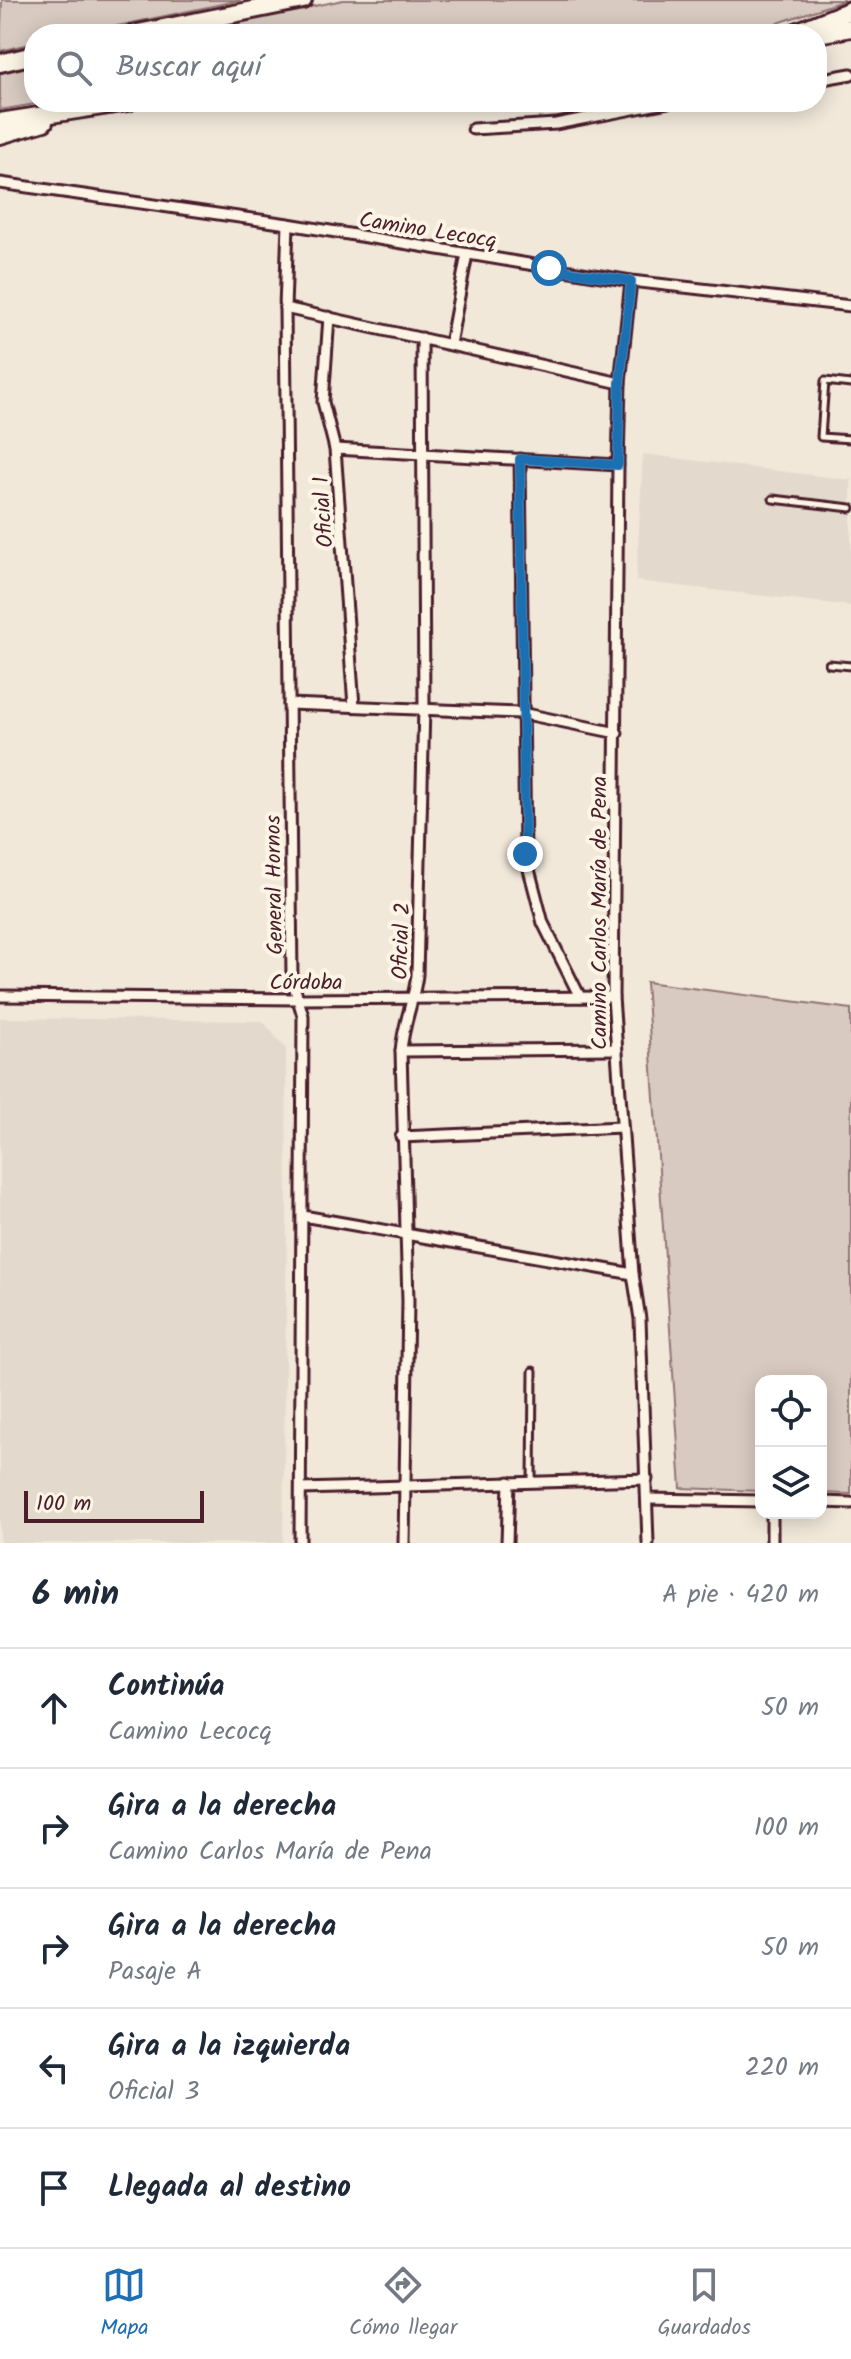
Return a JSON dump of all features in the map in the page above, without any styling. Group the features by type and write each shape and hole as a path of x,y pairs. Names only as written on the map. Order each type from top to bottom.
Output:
{"highway":[{"path":"183,24 303,0"},
{"path":"816,24 851,10"},
{"path":"827,32 851,28"},
{"path":"0,63 24,57"},
{"path":"0,122 58,112"},
{"path":"0,135 36,127 62,112"}],"street":[{"path":"827,78 851,74"},
{"path":"473,129 556,124 618,112"},
{"name":"Camino Lecocq","path":"0,183 288,224 631,281 851,306"},
{"name":"General Hornos","path":"288,224 285,308 292,979 303,1016 300,1543"},
{"path":"450,344 467,254"},
{"name":"Camino Carlos María de Pena","path":"631,281 620,383 613,997 633,1274 640,1319 648,1543"},
{"path":"285,308 620,383"},
{"name":"Oficial 1","path":"329,317 323,402 335,449 354,706"},
{"name":"Oficial 2","path":"404,1543 406,1235 401,1051 402,1029 415,998 424,708 422,338"},
{"path":"335,449 618,465"},
{"path":"520,459 521,713 528,871 543,923 580,997"},
{"path":"289,704 521,713 617,733"},
{"name":"Córdoba","path":"0,996 298,999 613,997"},
{"path":"401,1051 616,1049"},
{"path":"401,1137 622,1127"},
{"path":"303,1216 633,1274"},
{"path":"301,1489 647,1479"},
{"path":"507,1543 509,1482"},
{"path":"647,1499 755,1501"},
{"path":"827,1502 851,1503"},
{"path":"772,1519 772,1543"}],"lane":[{"path":"851,384 825,381 821,437 851,439"},
{"path":"773,499 851,508"},
{"path":"829,664 851,666"},
{"path":"532,1482 533,1371"}],"shaded area":[{"path":"2,0 241,0 127,24 24,24 24,45 0,51"},
{"path":"343,0 845,0 775,24 229,24"},
{"path":"24,67 24,106 0,110 0,73"},
{"path":"643,454 851,480 851,606 636,581"},
{"path":"646,982 851,1009 851,1494 827,1493 827,1375 755,1375 755,1491 681,1488"},
{"path":"0,1018 263,1021 286,1049 283,1543 0,1543"}],"route":[{"path":"525,854 520,459 618,465 620,383 631,281 549,268"}]}
